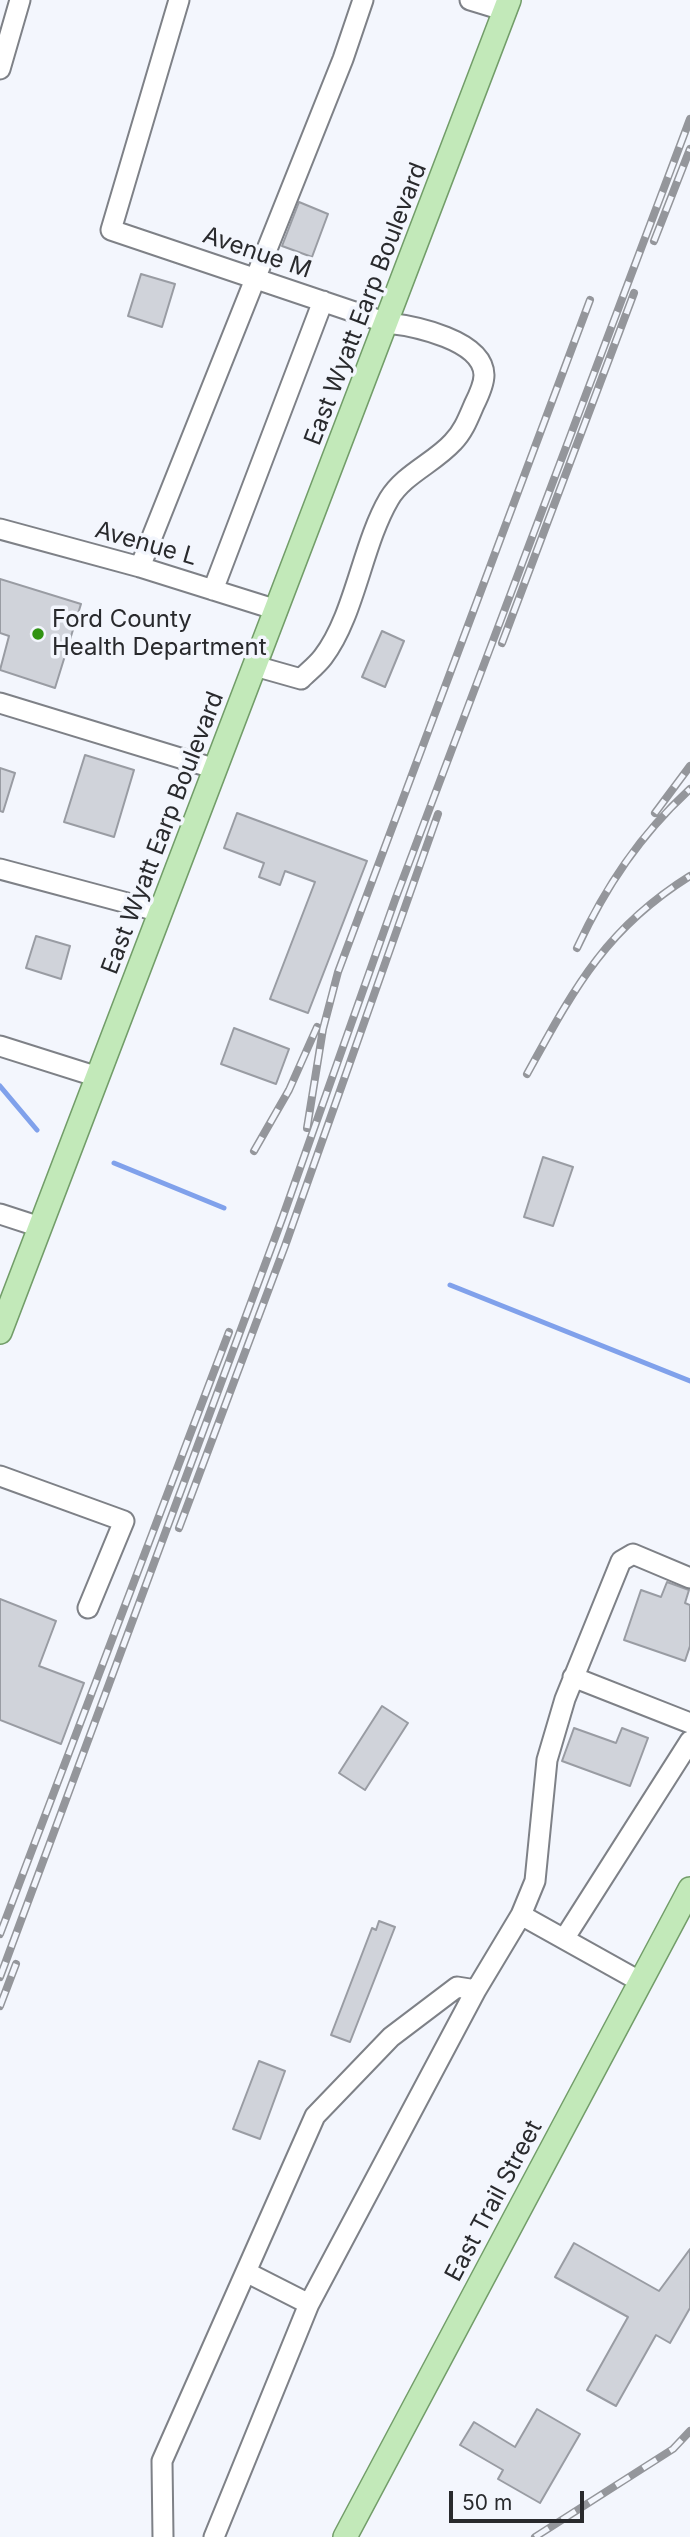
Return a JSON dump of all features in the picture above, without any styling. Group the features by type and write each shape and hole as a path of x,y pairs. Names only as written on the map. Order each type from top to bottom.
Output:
{"main road":[{"name":"East Wyatt Earp Boulevard","path":"0,1332 508,5"},
{"name":"East Trail Street","path":"345,2537 690,1889"}],"street":[{"path":"0,69 20,0"},
{"name":"Avenue M","path":"179,0 111,230 387,323 410,326 458,342 481,361 484,376 464,427 452,444 419,468 390,497 374,531 349,603 324,656 301,680 256,666"},
{"path":"140,567 256,279 363,0"},
{"path":"470,0 508,5"},
{"path":"213,590 323,301"},
{"name":"Avenue L","path":"0,529 140,567 277,610"},
{"path":"0,703 216,769"},
{"path":"0,869 161,912"},
{"path":"0,1046 98,1077"},
{"path":"0,1214 40,1227"},
{"path":"0,1476 124,1521 88,1608"},
{"path":"214,2537 309,2304 476,1990 521,1915 535,1881 547,1760 573,1677 621,1561 634,1554 690,1578"},
{"path":"573,1677 690,1724"},
{"path":"564,1939 690,1741"},
{"path":"521,1915 641,1982"},
{"path":"163,2537 162,2461 315,2116 391,2037 457,1987 476,1990"},
{"path":"246,2272 309,2304"}],"building":[{"path":"299,202 328,214 312,257 282,246"},
{"path":"141,274 175,284 162,327 128,316"},
{"name":"Ford County Health Department","path":"0,579 81,604 55,688 0,670 9,636 0,633"},
{"path":"382,631 404,641 385,687 362,677"},
{"path":"85,755 134,770 114,837 64,822"},
{"path":"0,768 15,773 3,812 0,811"},
{"path":"237,813 367,861 308,1013 270,999 315,882 285,871 280,885 259,877 264,863 224,848"},
{"path":"36,936 70,946 61,979 26,968"},
{"path":"234,1028 289,1049 276,1084 221,1064"},
{"path":"543,1157 573,1167 553,1226 524,1217"},
{"path":"667,1582 689,1590 685,1603 690,1605 690,1646 685,1661 624,1640 641,1590 661,1597"},
{"path":"0,1599 56,1621 39,1666 84,1683 61,1744 0,1720"},
{"path":"382,1706 408,1723 365,1790 339,1773"},
{"path":"574,1728 616,1743 622,1728 648,1738 630,1786 562,1761"},
{"path":"379,1921 395,1927 350,2042 331,2035 372,1928 376,1930"},
{"path":"259,2061 285,2071 260,2139 233,2129"},
{"path":"574,2243 659,2291 690,2249 690,2308 670,2343 656,2335 616,2406 587,2390 628,2317 555,2277"},
{"path":"537,2409 580,2434 540,2503 498,2479 503,2470 460,2445 474,2422 515,2447"}],"waterway":[{"path":"0,1086 37,1130"},
{"path":"114,1163 224,1208"},
{"path":"450,1285 690,1381"}],"railway":[{"path":"0,1977 282,1219 395,900 690,119"},
{"path":"654,241 690,149"},
{"path":"502,643 634,293"},
{"path":"307,1128 323,1029 338,972 590,300"},
{"path":"655,813 690,766"},
{"path":"577,948 600,903 626,862 655,825 690,789"},
{"path":"179,1528 285,1246 438,814"},
{"path":"527,1074 560,1015 594,963 635,917 690,876"},
{"path":"254,1151 289,1090 317,1027"},
{"path":"0,1934 229,1332"},
{"path":"0,2006 16,1964"},
{"path":"535,2537 673,2449 690,2431"}],"place":[{"name":"Ford County Health Department","path":"38,634"}]}
